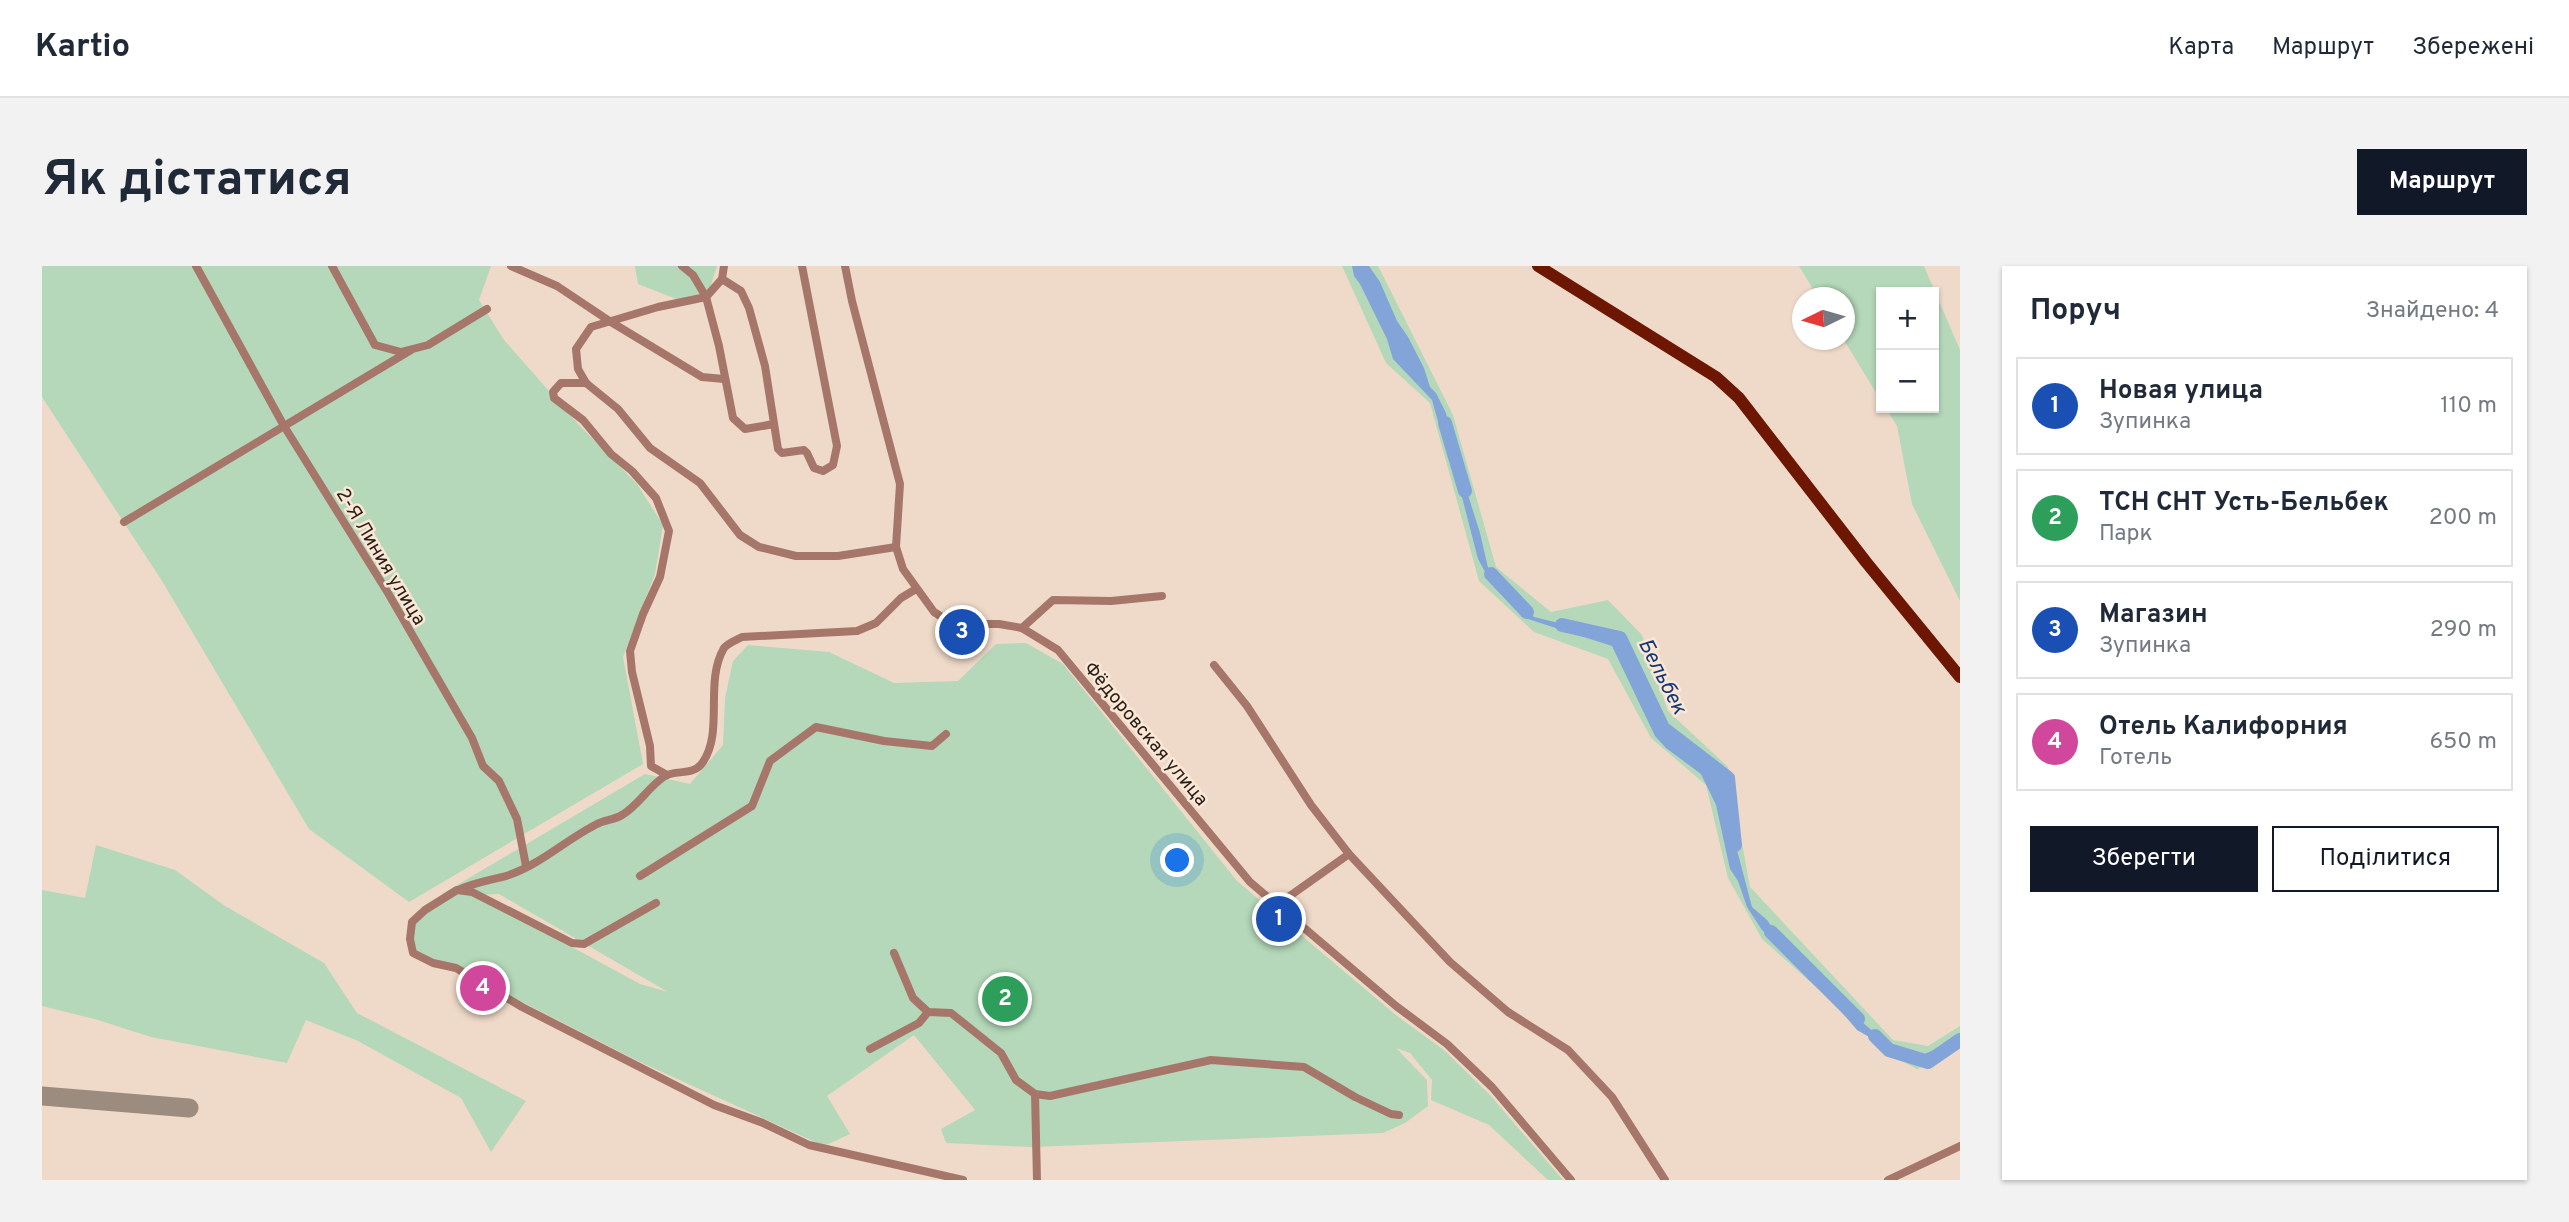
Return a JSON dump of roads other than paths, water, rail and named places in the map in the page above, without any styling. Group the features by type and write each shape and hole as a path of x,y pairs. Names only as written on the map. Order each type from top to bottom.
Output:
{"main road":[{"path":"1538,266 1716,377 1738,398 1960,677"}],"street":[{"name":"2-Я Линия улица","path":"196,266 220,305 284,426 395,605 472,738 483,766 499,781 517,819 526,866"},
{"path":"332,266 375,345 401,352 411,350"},
{"path":"511,266 557,286 702,377 724,379"},
{"path":"682,266 693,275 705,297 719,346 733,418 745,429 774,424"},
{"path":"723,266 722,279 705,297 658,307 591,327 576,349 578,369 586,383 618,409 650,447 700,483 740,535 759,547 796,556 838,556 897,547"},
{"path":"722,279 741,291 749,308 765,366 778,449 782,453 804,450 814,468 823,471 834,465 837,446 802,266"},
{"name":"Фёдоровская улица","path":"845,266 900,484 897,547 904,569 934,612 953,624 999,624 1022,628 1058,650 1250,882 1396,1006 1447,1044 1492,1087 1571,1180"},
{"path":"124,522 411,350 442,337 487,309"},
{"path":"586,383 561,383 553,392 554,398 583,421 611,454 632,471 656,498 669,531 660,577 630,651 632,672 650,746 651,766 667,775 687,773 703,763 711,745 717,667 725,646 742,636 858,631 876,623 901,598 916,589"},
{"path":"1022,628 1053,600 1111,601 1162,596"},
{"path":"1214,664 1247,706 1311,805 1349,854 1450,962 1508,1012 1568,1050 1612,1097 1665,1180"},
{"path":"640,876 752,806 770,761 816,727 884,741 932,746 946,734"},
{"path":"667,775 636,806 620,817 597,824 510,874 472,883 457,890 425,910 412,922 410,939 413,953 433,963 456,968 522,1007 714,1105 809,1144 963,1180"},
{"path":"1277,905 1349,854"},
{"path":"457,890 472,892 572,943 584,943 656,903"},
{"path":"894,953 913,998 928,1012 951,1013 1001,1054 1016,1080 1035,1094 1050,1096 1211,1060 1236,1061 1267,1066 1304,1067 1355,1097 1391,1114 1399,1115"},
{"path":"870,1049 919,1023 928,1012"},
{"path":"1035,1094 1037,1180"},
{"path":"1888,1180 1960,1146"}],"water":[{"name":"Бельбек","path":"1352,266 1369,266 1380,282 1397,321 1424,368 1430,387 1446,413 1451,441 1480,533 1489,572 1498,575 1503,586 1534,617 1620,638 1663,728 1728,778 1732,831 1752,907 1767,920 1784,944 1846,1008 1885,1042 1919,1056 1947,1045 1960,1034 1960,1043 1938,1058 1916,1064 1857,1030 1824,991 1810,981 1762,930 1747,907 1738,881 1730,869 1716,805 1701,774 1666,748 1655,736 1612,646 1522,617 1488,577 1478,559 1455,470 1447,453 1432,400 1393,359 1387,339 1354,276"}],"waterway":[{"name":"Бельбек","path":"1445,423 1465,491"},
{"name":"Бельбек","path":"1491,574 1527,612"},
{"name":"Бельбек","path":"1562,625 1620,638 1663,728 1728,778 1735,845"},
{"name":"Бельбек","path":"1771,932 1858,1019"},
{"name":"Бельбек","path":"1875,1036 1889,1050 1928,1062 1960,1040"}],"place":[{"name":"Магазин","path":"962,632"},
{"name":"Новая улица","path":"1279,919"},
{"name":"Отель Калифорния","path":"483,988"},
{"name":"ТСН СНТ Усть-Бельбек","path":"1005,999"}]}
